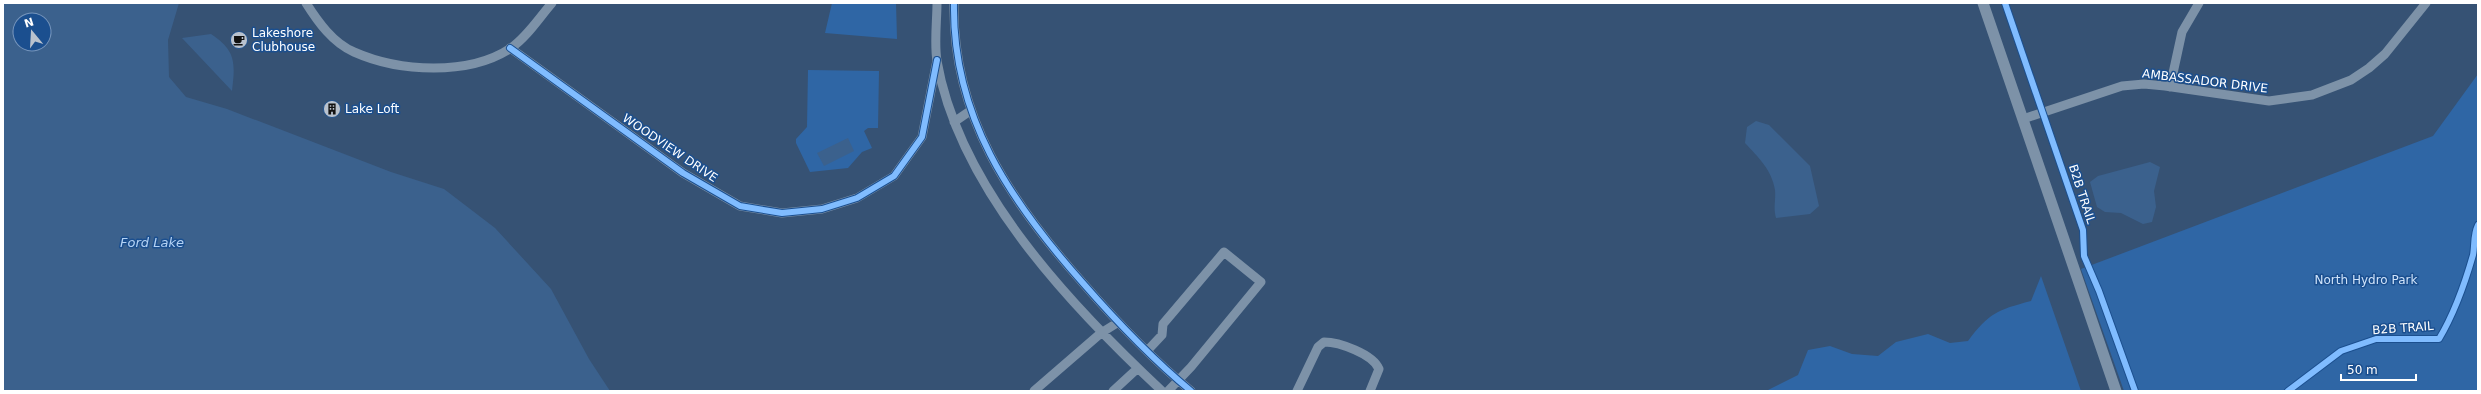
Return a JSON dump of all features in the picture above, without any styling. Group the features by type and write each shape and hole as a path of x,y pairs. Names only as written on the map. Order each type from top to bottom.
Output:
{"street":[{"path":"306,3 323,29 354,52 409,68 448,69 481,60 510,48 527,33 552,3"},
{"path":"937,3 937,60 954,122 976,171 1005,215 1049,273 1101,333 1162,391"},
{"path":"954,3 953,21 960,71 970,111 1000,176 1055,251 1117,323 1191,391"},
{"path":"1984,3 2116,391"},
{"path":"2170,87 2182,32 2199,3"},
{"name":"AMBASSADOR DRIVE","path":"2023,119 2122,86 2144,84 2269,101 2288,100 2330,89 2351,80 2369,68 2384,54 2426,3"},
{"path":"937,22 953,21"},
{"name":"WOODVIEW DRIVE","path":"510,48 683,173 740,206 782,213 822,210 857,198 894,176 922,136 937,60"},
{"path":"954,122 970,111"},
{"path":"1005,215 1020,205"},
{"path":"1147,351 1162,335 1163,324 1224,252 1261,282 1179,381 1168,391"},
{"path":"1034,391 1101,333 1117,323"},
{"path":"1297,391 1318,348 1324,342 1336,342 1374,359 1379,368 1370,391"},
{"path":"1113,391 1138,368"}],"green space":[{"path":"832,3 896,3 897,39 825,33"},
{"path":"808,70 879,71 878,128 868,128 864,131 872,148 862,152 848,168 810,172 796,143 796,139 807,127"},
{"name":"North Hydro Park","path":"2478,74 2478,391 2124,391 2081,269 2433,136"},
{"path":"2041,276 2081,391 1766,391 1798,375 1808,350 1830,346 1852,354 1878,356 1896,342 1928,334 1950,343 1968,341 1988,318 2002,310 2031,301"}],"water":[{"name":"Ford Lake","path":"3,3 179,3 168,40 169,77 186,97 227,109 391,172 444,189 495,228 551,289 589,359 610,391 3,391"},
{"path":"211,34 226,46 230,52 234,66 232,91 182,38"},
{"path":"1756,121 1769,125 1810,166 1819,206 1810,214 1776,218 1775,190 1771,176 1764,164 1745,143 1747,127"},
{"path":"848,138 854,151 824,166 817,153"},
{"path":"2150,162 2160,167 2154,191 2156,207 2152,222 2143,224 2121,213 2105,212 2097,207 2090,182 2098,176"}],"cycle path":[{"path":"954,3 956,44 963,83 975,120 990,154 1009,188 1031,220 1095,297 1148,352 1191,391"},
{"name":"B2B TRAIL","path":"2005,3 2083,230 2084,256 2099,291 2135,391"},
{"path":"510,48 683,173 740,206 782,213 822,209 857,198 894,176 922,137 937,60"},
{"name":"B2B TRAIL","path":"2288,391 2341,351 2376,339 2439,339 2459,298 2473,255 2476,229 2478,225"}],"place":[{"name":"Lakeshore Clubhouse","path":"239,40"},
{"name":"Lake Loft","path":"332,109"}]}
